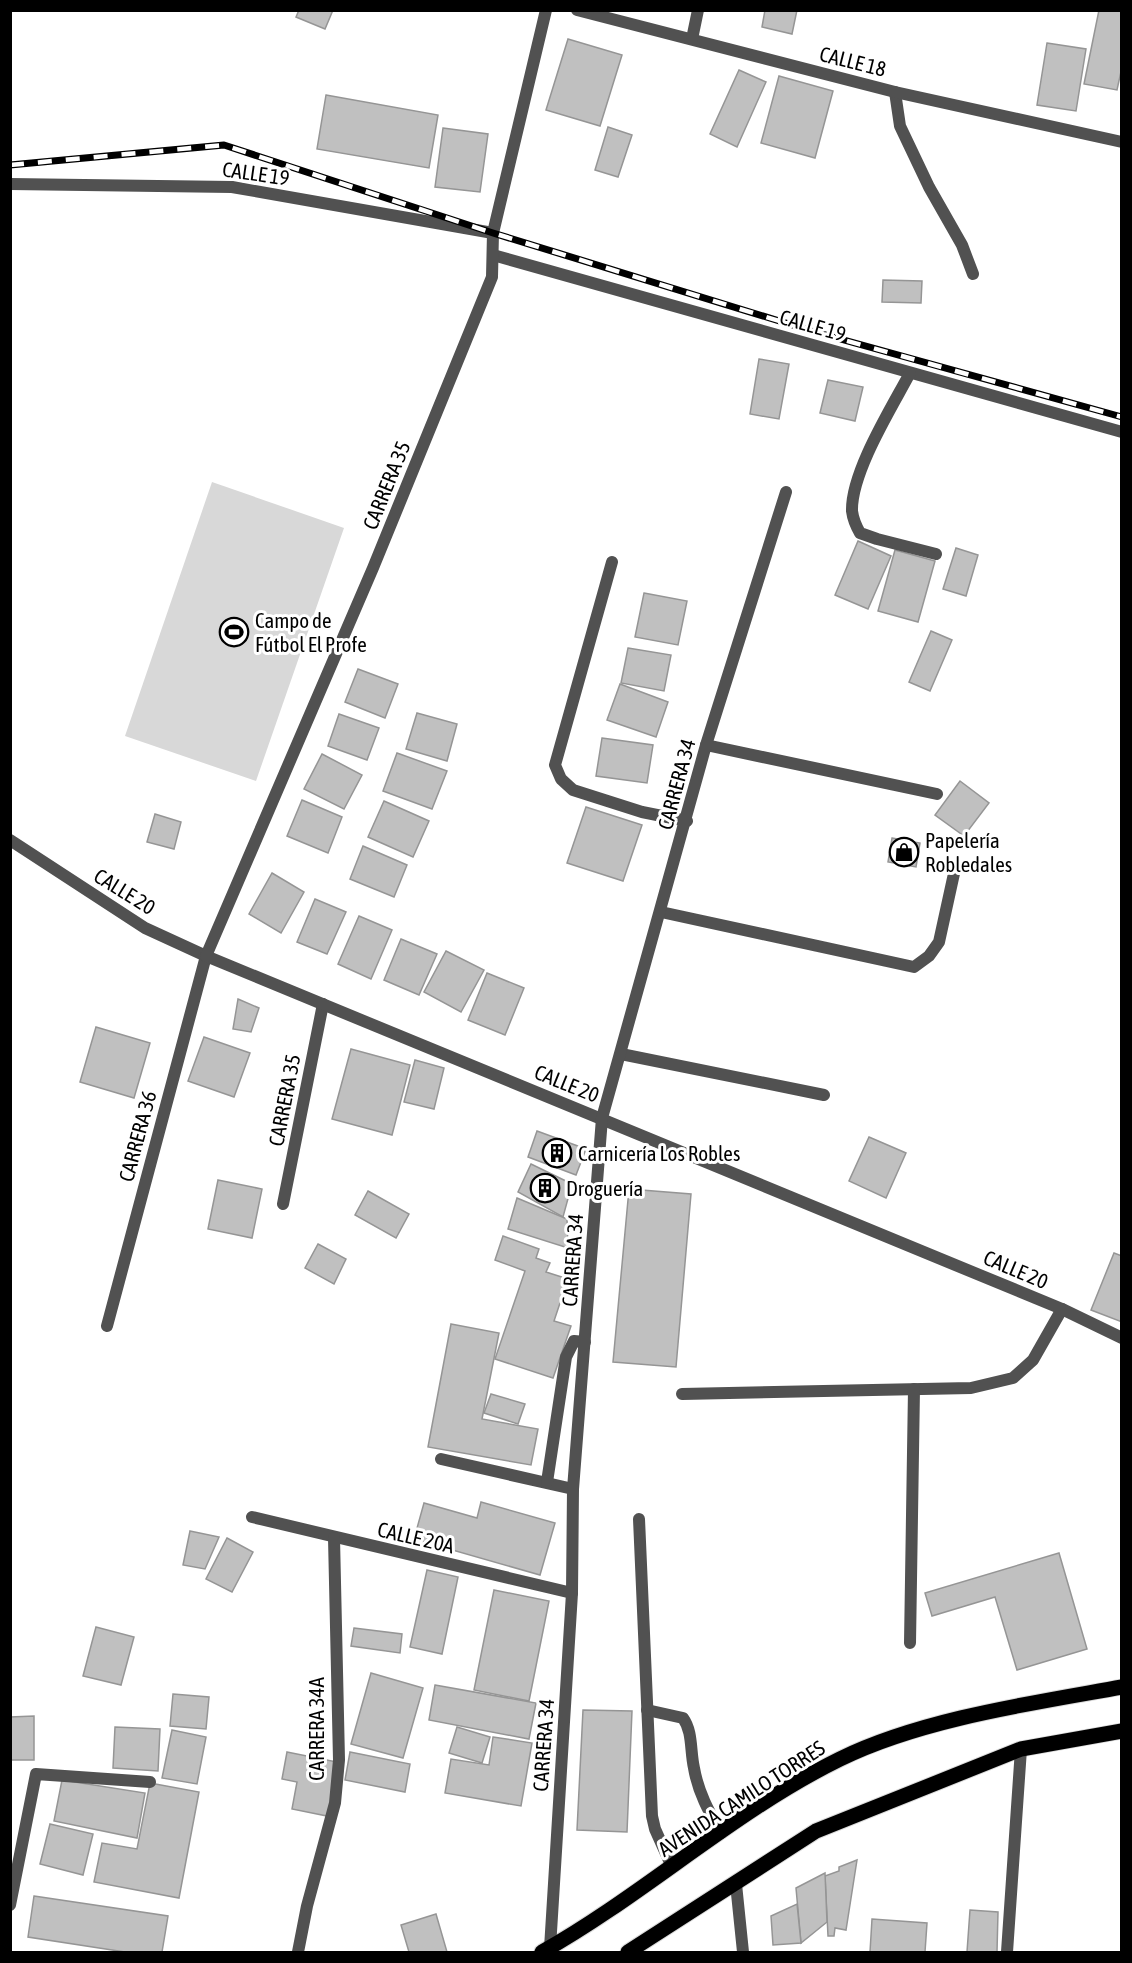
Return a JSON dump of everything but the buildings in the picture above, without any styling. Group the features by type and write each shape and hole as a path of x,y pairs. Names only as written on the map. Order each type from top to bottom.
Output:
{"main road":[{"name":"AVENIDA CAMILO TORRES","path":"546,1950 792,1785 841,1758 882,1742 969,1716 1122,1687"},
{"path":"628,1953 816,1830 1021,1749 1122,1731"}],"street":[{"name":"CARRERA 35","path":"206,956 373,568 492,277 493,233 546,10"},
{"name":"CALLE 18","path":"577,10 895,92 1122,142"},
{"path":"692,39 698,10"},
{"path":"895,92 900,126 928,187 962,245 973,274"},
{"name":"CALLE 19","path":"10,184 232,187 493,233"},
{"name":"CALLE 19","path":"494,255 1122,432"},
{"path":"910,372 869,450 858,481 852,509 860,533 936,554"},
{"name":"CARRERA 34","path":"546,1950 572,1593 573,1489 602,1118 687,822 706,745 786,492"},
{"path":"612,562 555,765 561,779 573,790 642,812 687,822"},
{"path":"706,745 937,794"},
{"name":"CALLE 20","path":"10,840 145,928 206,956 1062,1309 1122,1338"},
{"path":"661,912 914,967 929,956 939,942 955,869"},
{"name":"CARRERA 36","path":"107,1326 206,956"},
{"name":"CARRERA 35","path":"283,1204 323,1004"},
{"path":"621,1054 824,1095"},
{"path":"681,1394 971,1388 1013,1378 1034,1360 1062,1309"},
{"path":"548,1482 566,1357 574,1341 585,1342"},
{"path":"910,1643 914,1389"},
{"path":"441,1459 573,1489"},
{"name":"CALLE 20A","path":"252,1517 572,1593"},
{"path":"639,1519 652,1815 655,1829 672,1867"},
{"name":"CARRERA 34A","path":"298,1953 307,1906 335,1803 339,1760 334,1538"},
{"path":"647,1710 683,1718 688,1725 694,1768 702,1798 721,1833"},
{"path":"1007,1953 1021,1749"},
{"path":"10,1905 36,1774 150,1782"},
{"path":"736,1884 743,1953"}],"shaded area":[{"name":"Campo de Fútbol El Profe","path":"212,482 344,528 256,781 125,736"}],"railway":[{"path":"10,165 224,145 493,233 815,332 1122,417"}],"place":[{"name":"Campo de Fútbol El Profe","path":"234,632"},
{"name":"Papelería Robledales","path":"904,852"},
{"name":"Carnicería Los Robles","path":"557,1153"},
{"name":"Droguería","path":"545,1188"}]}
